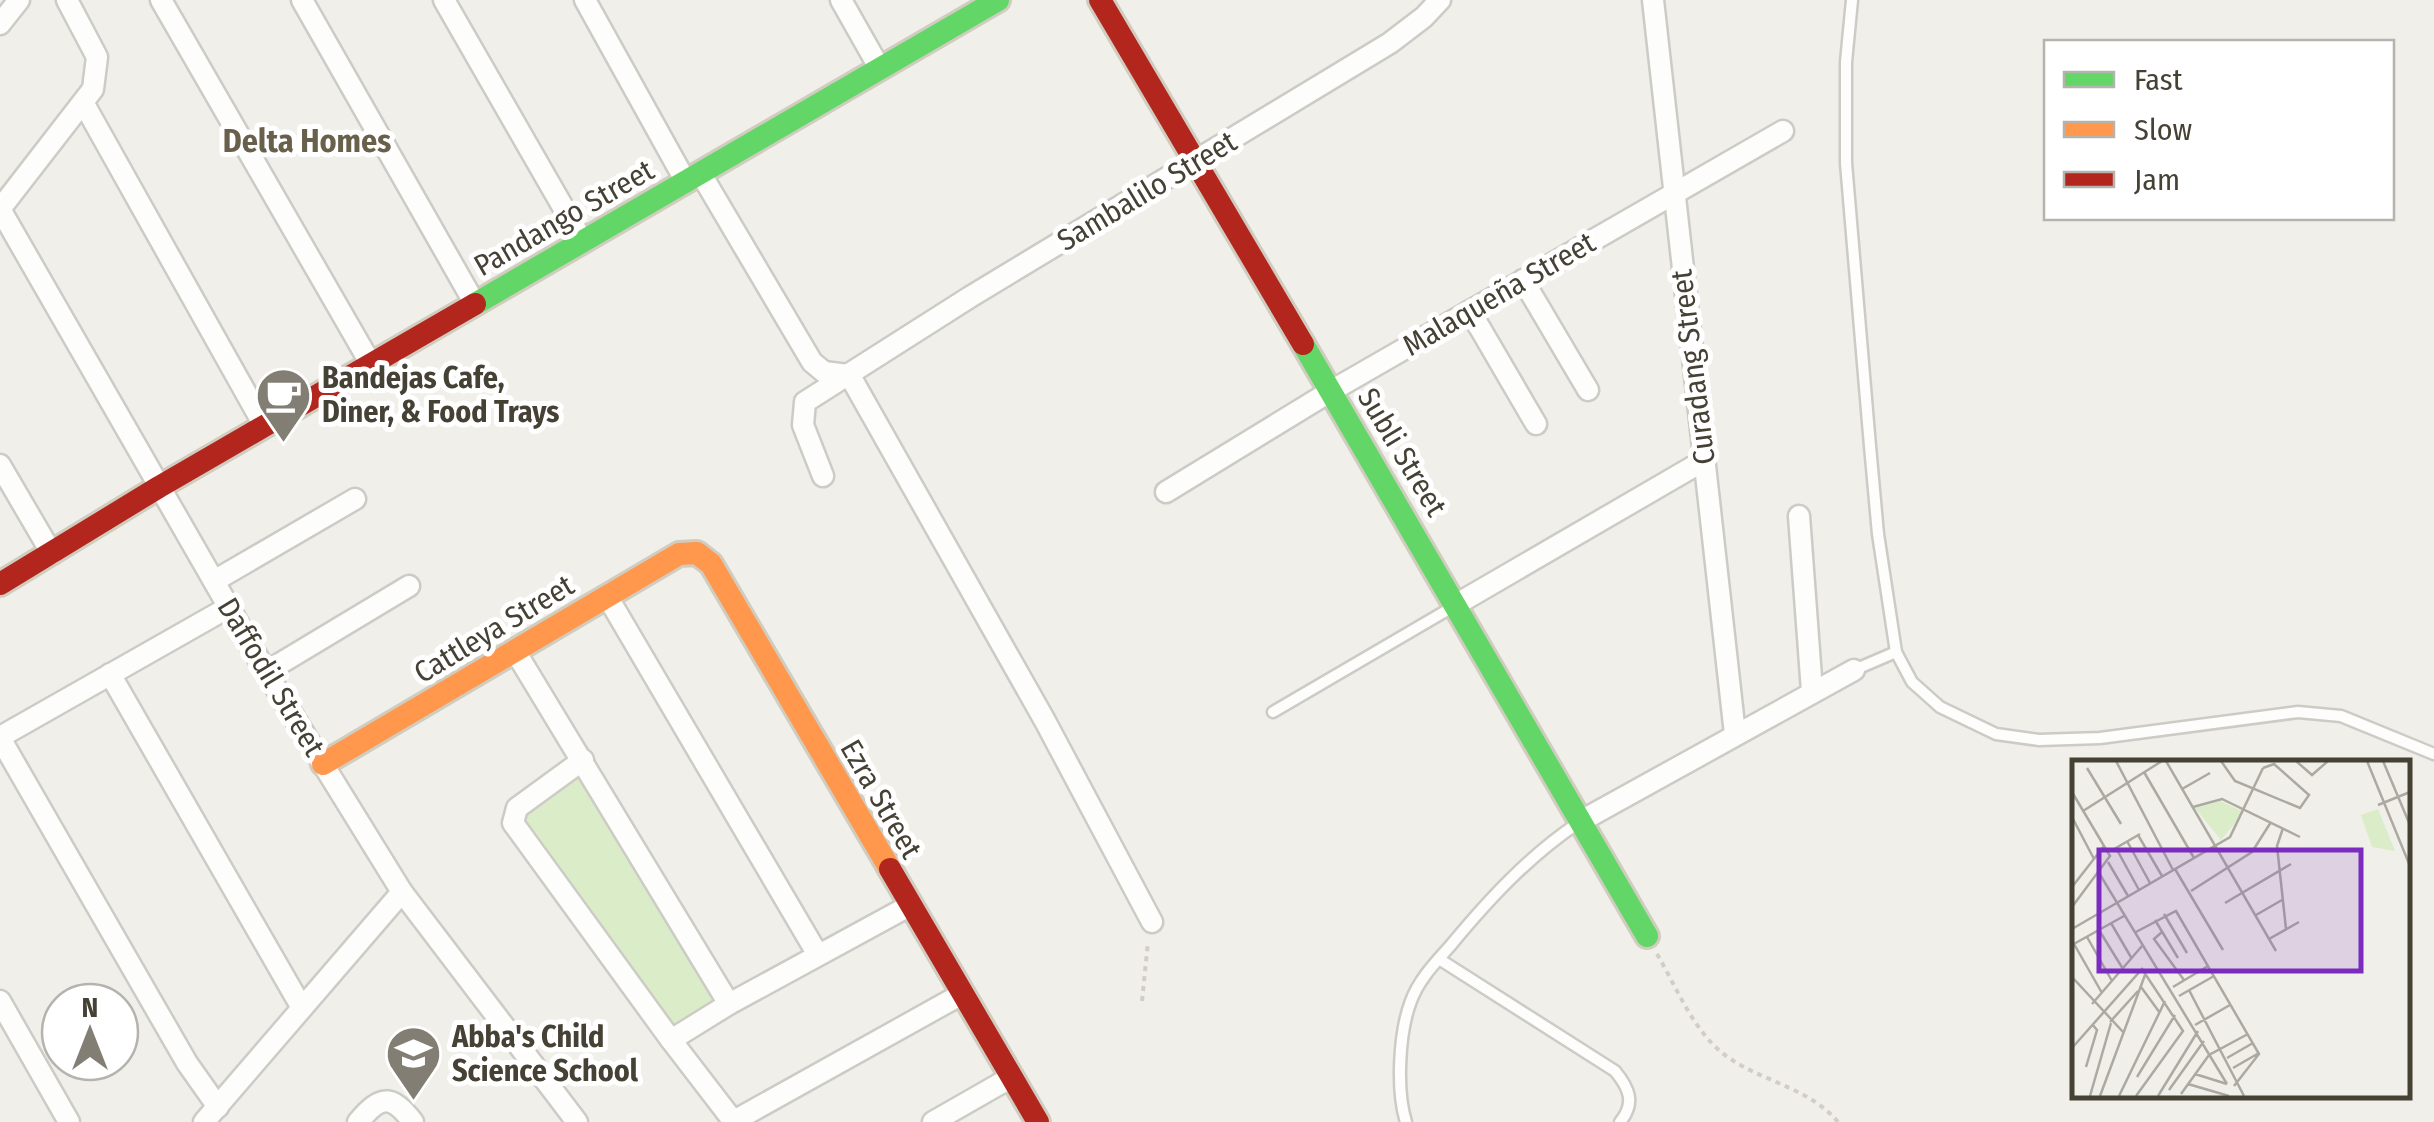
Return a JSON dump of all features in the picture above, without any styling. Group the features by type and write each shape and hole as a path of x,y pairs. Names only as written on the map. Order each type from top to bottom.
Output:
{"street":[{"path":"0,24 19,0"},
{"path":"0,209 84,104 97,73 97,57 90,39 67,0"},
{"path":"161,0 372,366"},
{"path":"302,0 474,304"},
{"path":"444,0 583,242"},
{"path":"585,0 812,362 824,372 850,376 1045,721 1152,922"},
{"path":"841,0 880,69"},
{"name":"Pandango Street","path":"0,584 159,487 998,0"},
{"name":"Subli Street","path":"1100,0 1457,604 1647,936"},
{"name":"Sambalilo Street","path":"823,476 804,425 805,402 814,393 850,376 970,297 1390,44 1440,0"},
{"name":"Curadang Street","path":"1653,0 1735,734"},
{"path":"84,104 265,427"},
{"name":"Malaqueña Street","path":"1166,492 1331,391 1783,131"},
{"name":"Daffodil Street","path":"0,209 266,672 402,892 577,1122"},
{"path":"1523,280 1588,390"},
{"path":"1470,311 1536,424"},
{"path":"1457,604 1703,461"},
{"path":"0,465 52,554"},
{"path":"214,581 355,499"},
{"path":"1799,516 1812,691"},
{"name":"Cattleya Street","path":"323,764 679,554 697,553"},
{"name":"Ezra Street","path":"697,553 711,564 1038,1122"},
{"path":"266,672 409,586"},
{"path":"608,596 818,955"},
{"path":"229,607 0,738 187,1064 211,1114 402,892"},
{"path":"515,651 729,1004"},
{"path":"1582,821 1854,670"},
{"path":"110,674 302,1008"},
{"path":"583,760 517,808 513,822 734,1122 962,994"},
{"path":"670,1040 909,906"},
{"path":"0,1001 70,1122"},
{"path":"933,1122 1010,1078"},
{"path":"358,1122 372,1106 389,1100 397,1103 413,1122"}],"lane":[{"path":"1852,0 1846,62 1846,163 1878,534 1896,652 1912,682 1940,707 1996,734 2039,740 2100,738 2298,712 2341,716 2434,754"},
{"path":"1273,712 1457,604"},
{"path":"1854,670 1896,652"},
{"path":"1406,1122 1399,1089 1406,1018 1420,982 1490,898 1528,861 1582,821"},
{"path":"1439,959 1615,1072 1628,1087 1630,1101 1620,1122"}],"path":[{"path":"1142,1002 1144,959 1152,922"},
{"path":"1647,936 1700,1031 1722,1053 1786,1084 1828,1110 1838,1122"}],"green space":[{"path":"578,775 718,997 668,1027 517,817"}],"traffic: fast":[{"path":"475,304 998,0"},
{"path":"1303,344 1647,936"}],"traffic: slow":[{"path":"323,764 679,554 697,553 711,564 890,869"}],"traffic: jam":[{"path":"1100,0 1303,344"},
{"path":"0,584 475,304"},
{"path":"890,869 1038,1122"}],"place":[{"name":"Bandejas Cafe, Diner, & Food Trays","path":"283,444"},
{"name":"Abba's Child Science School","path":"413,1103"}],"district":[{"name":"Delta Homes","path":"307,141"}]}
